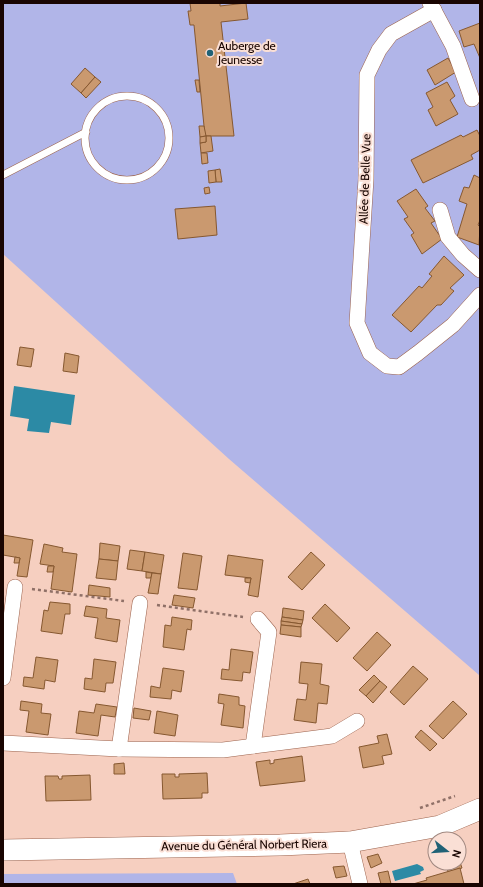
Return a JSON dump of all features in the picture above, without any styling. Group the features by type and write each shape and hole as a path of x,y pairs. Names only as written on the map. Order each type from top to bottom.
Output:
{"main road":[{"name":"Avenue du Général Norbert Riera","path":"3,850 280,845 350,842 440,826 480,809"}],"street":[{"path":"432,6 453,46 472,99"},
{"name":"Allée de Belle Vue","path":"432,6 391,34 378,50 367,75 366,179 357,323 370,353 387,366 399,367 453,325 480,295"},
{"path":"440,210 448,237 463,255 480,270"},
{"path":"3,678 14,587"},
{"path":"119,749 140,603"},
{"path":"253,746 269,632 258,619"},
{"path":"3,743 119,749 223,750 332,736 357,721"},
{"path":"350,842 360,884"}],"lane":[{"path":"3,175 86,132 90,119 98,108 109,100 122,96 136,96 149,102 160,110 167,122 169,136 168,150 162,162 152,172 139,178 125,180 112,177 100,170 91,159 86,146 86,132"}],"path":[{"path":"414,809 457,796"}],"shaded area":[{"path":"3,3 480,3 480,680 479,675 229,459 3,254"},
{"path":"14,386 75,395 71,425 51,422 49,433 27,431 29,419 10,416"},
{"path":"417,864 423,867 424,870 420,872 421,874 395,881 392,871"},
{"path":"233,873 237,884 3,884 3,874"}],"building":[{"name":"Auberge de Jeunesse","path":"190,3 220,3 220,6 246,3 248,19 221,22 234,136 205,136 194,25 190,25 188,11 191,11"},
{"path":"480,23 480,58 474,44 464,47 459,31"},
{"path":"448,58 456,72 435,85 427,70"},
{"path":"85,68 95,77 81,93 71,84"},
{"path":"95,77 101,82 86,98 81,93"},
{"path":"195,80 199,80 200,92 197,92"},
{"path":"447,82 455,96 450,100 458,114 436,126 428,110 433,107 426,93"},
{"path":"199,126 204,126 206,136 200,137"},
{"path":"477,130 480,136 480,150 471,155 473,159 423,183 411,160 461,135 463,137"},
{"path":"206,136 211,136 213,151 201,153 200,143 206,142"},
{"path":"206,136 206,142 200,143 200,137"},
{"path":"201,153 207,153 208,163 202,164"},
{"path":"220,169 222,182 216,182 215,170"},
{"path":"215,170 216,182 209,183 208,171"},
{"path":"474,175 480,178 480,220 478,225 480,227 479,245 457,237 467,204 459,201 464,187 469,188"},
{"path":"209,187 210,193 205,194 204,188"},
{"path":"416,189 428,206 425,208 435,221 431,223 442,239 422,254 411,235 414,233 404,219 408,217 397,201"},
{"path":"215,206 217,235 178,239 175,209"},
{"path":"444,256 464,275 450,288 454,291 441,305 437,305 411,332 392,315 419,286 422,288 432,276 429,274"},
{"path":"20,347 34,349 31,367 17,365"},
{"path":"65,353 79,356 77,373 63,371"},
{"path":"3,535 33,540 27,577 17,576 20,558 3,555"},
{"path":"100,543 120,546 118,561 99,559"},
{"path":"44,544 63,548 62,552 77,554 72,592 51,589 54,566 40,564"},
{"path":"130,550 145,552 142,571 127,569"},
{"path":"145,552 164,555 161,574 142,571"},
{"path":"311,552 325,565 302,590 288,577"},
{"path":"183,553 202,556 197,590 178,588"},
{"path":"228,555 263,560 258,597 248,595 251,578 225,575"},
{"path":"15,557 20,558 19,563 14,563"},
{"path":"99,559 118,561 116,580 96,578"},
{"path":"48,566 54,566 53,572 47,572"},
{"path":"146,572 152,573 151,578 146,578"},
{"path":"152,573 161,574 158,594 148,593"},
{"path":"245,578 251,578 250,583 245,582"},
{"path":"89,585 110,588 110,597 88,595"},
{"path":"174,595 195,598 193,608 172,605"},
{"path":"50,602 70,604 70,614 65,614 62,634 41,631 44,610 48,611"},
{"path":"325,604 350,628 337,642 312,618"},
{"path":"86,606 107,609 106,618 120,620 117,642 95,638 98,618 84,616"},
{"path":"283,608 304,611 303,620 282,617"},
{"path":"172,617 192,620 191,630 187,629 184,650 163,647 165,625 171,626"},
{"path":"282,617 303,620 302,624 281,621"},
{"path":"281,621 302,624 301,627 281,625"},
{"path":"281,625 301,627 301,637 280,634"},
{"path":"377,632 391,645 367,671 353,658"},
{"path":"231,649 253,652 250,673 243,672 242,681 221,679 222,669 229,670"},
{"path":"36,657 58,660 55,682 45,680 44,689 23,686 24,677 33,678"},
{"path":"94,659 116,662 113,683 106,683 105,692 84,689 85,678 92,679"},
{"path":"301,662 322,664 320,684 329,686 327,704 318,703 316,723 294,720 297,699 306,700 308,684 299,683"},
{"path":"413,666 428,679 404,705 390,692"},
{"path":"163,668 184,671 181,692 172,690 171,699 150,697 151,686 160,688"},
{"path":"374,675 380,681 366,696 359,690"},
{"path":"380,681 387,687 373,703 366,696"},
{"path":"219,694 239,697 239,705 245,706 243,728 221,725 224,704 218,703"},
{"path":"21,701 42,704 41,713 51,714 48,735 26,732 29,711 20,710"},
{"path":"453,701 467,714 443,739 429,726"},
{"path":"96,704 117,707 115,717 101,715 98,736 76,733 79,711 94,713"},
{"path":"134,708 151,711 149,720 133,718"},
{"path":"157,711 178,715 175,736 154,733"},
{"path":"421,730 437,744 430,751 415,737"},
{"path":"387,734 392,754 382,756 384,764 363,768 359,747 379,743 377,736"},
{"path":"302,756 305,781 260,786 256,762 270,760 270,764 274,763 274,760"},
{"path":"124,763 125,774 114,774 114,764"},
{"path":"207,773 208,793 202,793 202,798 163,799 162,774 175,774 175,777 179,777 179,774"},
{"path":"90,775 91,800 46,801 45,776 58,776 59,779 62,779 62,776"},
{"path":"378,854 382,863 371,868 367,857"},
{"path":"344,866 347,876 336,878 333,867"},
{"path":"388,871 391,884 381,884 378,873"},
{"path":"450,871 461,871 464,884 413,884 427,880 426,878"},
{"path":"308,879 310,884 293,884"}],"place":[{"name":"Auberge de Jeunesse","path":"210,53"}]}
